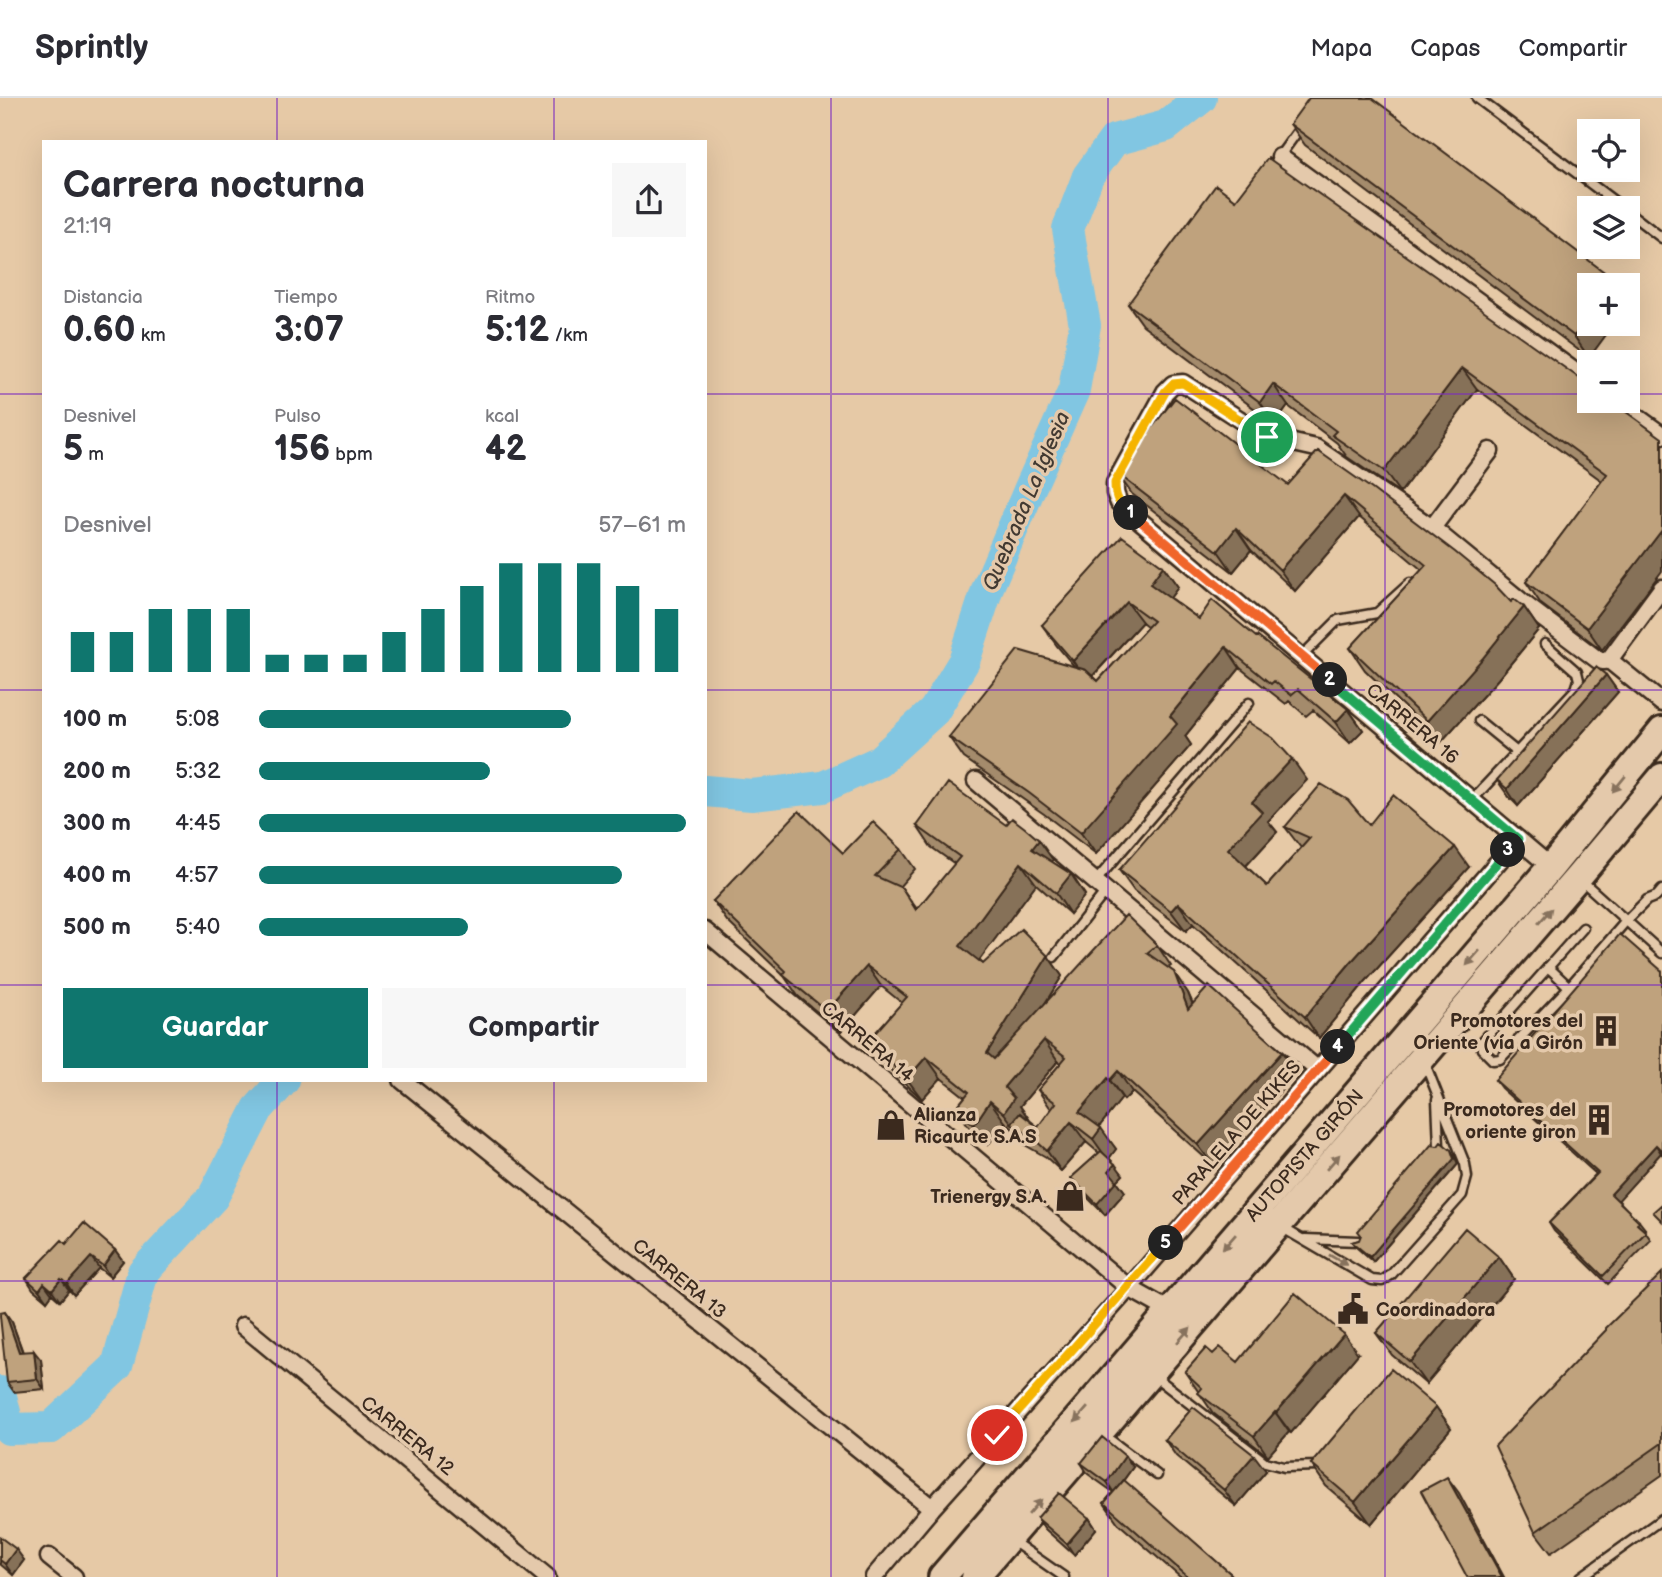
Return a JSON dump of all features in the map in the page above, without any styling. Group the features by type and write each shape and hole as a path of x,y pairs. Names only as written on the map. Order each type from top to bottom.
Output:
{"highway":[{"name":"AUTOPISTA GIRÓN","path":"942,1577 1551,867 1662,731"},
{"name":"AUTOPISTA GIRÓN","path":"975,1577 1662,777"}],"street":[{"path":"1275,162 1577,374"},
{"name":"CARRERA 16","path":"1432,528 1316,449 1267,437 1183,383 1173,384 1165,392 1115,483 1119,503 1551,867"},
{"path":"1632,413 1662,435"},
{"path":"1490,451 1432,528 1528,607 1598,660 1604,661 1609,660 1662,588"},
{"path":"1609,660 1662,703"},
{"path":"975,781 1318,1070"},
{"name":"PARALELA DE KIKES","path":"874,1577 1518,839"},
{"name":"CARRERA 14","path":"707,933 1129,1287 1170,1311"},
{"name":"CARRERA 13","path":"404,1082 932,1508"},
{"name":"CARRERA 12","path":"243,1326 547,1577"},
{"path":"49,1557 74,1577"}],"lane":[{"path":"1477,98 1607,196"},
{"path":"1275,162 1307,118"},
{"path":"1640,221 1662,238"},
{"path":"1302,656 1338,620 1377,613 1410,583"},
{"path":"1472,800 1576,690 1579,680 1577,672 1545,644"},
{"path":"1054,957 1101,887 1250,703"},
{"path":"1479,721 1517,752"},
{"path":"1578,877 1662,953"},
{"path":"1583,928 1481,1043 1482,1049 1493,1060 1500,1059 1647,900 1660,895"},
{"path":"1548,967 1569,987"},
{"path":"1279,1226 1372,1280 1382,1281 1391,1275 1462,1195 1467,1177 1465,1164 1423,1057"},
{"path":"1437,1093 1439,1146"},
{"path":"1302,1239 1358,1241"},
{"path":"1151,1373 1265,1462 1284,1467 1318,1466"},
{"path":"1100,1432 1157,1475"},
{"path":"1581,1577 1662,1519"},
{"path":"1008,1538 1064,1577"}],"building":[{"path":"1309,98 1372,98 1577,252 1577,259 1587,259 1606,273 1577,273 1577,332 1574,336 1290,124"},
{"path":"1268,158 1577,377 1577,413 1628,413 1662,438 1662,530 1587,628 1526,582 1607,474 1462,368 1384,471 1332,435 1336,431 1273,384 1260,402 1128,304 1216,185 1236,200"},
{"path":"1175,398 1288,485 1318,451 1455,552 1511,602 1514,599 1524,607 1427,721 1350,648 1426,565 1344,496 1280,570 1236,528 1218,551 1117,473"},
{"path":"1122,536 1163,566 1150,584 1199,619 1212,600 1348,709 1336,722 1298,689 1291,695 1274,681 1271,684 1226,647 1170,716 1177,724 1081,833 949,737 1018,650 1086,670 1098,681 1153,621 1127,602 1073,661 1042,625"},
{"path":"1596,667 1606,675 1507,789 1497,780"},
{"path":"1248,722 1273,738 1292,759 1252,802 1262,812 1228,849 1267,886 1310,838 1285,827 1321,784 1348,800 1369,825 1393,795 1455,847 1305,1017 1178,903 1171,911 1119,870"},
{"path":"948,783 1006,825 1012,818 1039,840 1032,849 1071,874 1056,893 1021,863 960,946 983,964 1021,929 1048,956 987,1053 994,1059 1126,915 1157,945 1147,953 1174,972 1188,1009 1209,986 1282,1052 1198,1145 1118,1071 1110,1080 1108,1078 1079,1112 1101,1128 1093,1139 1071,1122 1047,1151 1031,1136 1011,1124 1020,1113 1038,1127 1056,1103 1038,1090 1066,1057 1044,1040 1004,1087 1014,1098 1004,1113 990,1101 974,1125 956,1108 969,1092 926,1057 907,1079 868,1041 907,997 867,966 827,1011 783,975 786,971 713,901 799,811 843,853 873,822 901,849 875,876 902,888 916,910 960,857 917,826"},
{"name":"Promotores del oriente giron","path":"1620,934 1662,971 1662,1151 1656,1145 1611,1194 1639,1221 1637,1224 1646,1232 1603,1276 1549,1223 1598,1173 1495,1080"},
{"path":"1441,1142 1451,1150 1454,1159 1370,1257 1352,1242 1359,1240 1361,1235 1358,1231 1431,1145 1438,1146"},
{"path":"1101,1151 1115,1164 1109,1171 1117,1181 1097,1204 1071,1178"},
{"path":"1662,1204 1662,1221 1653,1212"},
{"path":"84,1223 115,1250 103,1266 91,1257 67,1284 61,1279 52,1290 44,1283 39,1290 26,1278 62,1240 66,1244"},
{"path":"1465,1228 1499,1257 1410,1362 1376,1333"},
{"path":"1662,1273 1662,1443 1535,1532 1495,1446"},
{"path":"1295,1293 1344,1334 1254,1436 1198,1393 1202,1388 1185,1372 1206,1348 1213,1354 1220,1347 1238,1362"},
{"path":"5,1312 19,1352 34,1351 37,1379 7,1382 0,1316 0,1313"},
{"path":"1391,1369 1436,1407 1355,1502 1311,1464"},
{"path":"1193,1407 1254,1455 1224,1490 1165,1440"},
{"path":"1102,1437 1125,1456 1107,1482 1081,1463"},
{"path":"1447,1477 1502,1577 1467,1577 1421,1491"},
{"path":"1124,1480 1231,1574 1228,1577 1188,1577 1104,1503"},
{"path":"1059,1493 1089,1518 1067,1544 1037,1518"},
{"path":"0,1537 16,1549 5,1564 0,1560"}],"waterway":[{"name":"Quebrada La Iglesia","path":"707,791 752,795 823,787 878,762 934,711 964,661 988,587 1074,390 1085,325 1068,229 1088,176 1114,140 1166,126 1201,98"},
{"name":"Quebrada La Iglesia","path":"0,1392 9,1429 51,1428 117,1366 143,1272 213,1197 258,1109 282,1082"}],"place":[{"name":"Promotores del Oriente (vía a Girón","path":"1606,1031"},
{"name":"Promotores del oriente giron","path":"1599,1120"},
{"name":"Alianza Ricaurte S.A.S","path":"891,1125"},
{"name":"Trienergy S.A.","path":"1070,1196"},
{"name":"Coordinadora","path":"1353,1309"}],"route":[{"path":"997,1435 1518,839 1119,503 1115,483 1165,392 1173,384 1183,383 1267,437"}]}
